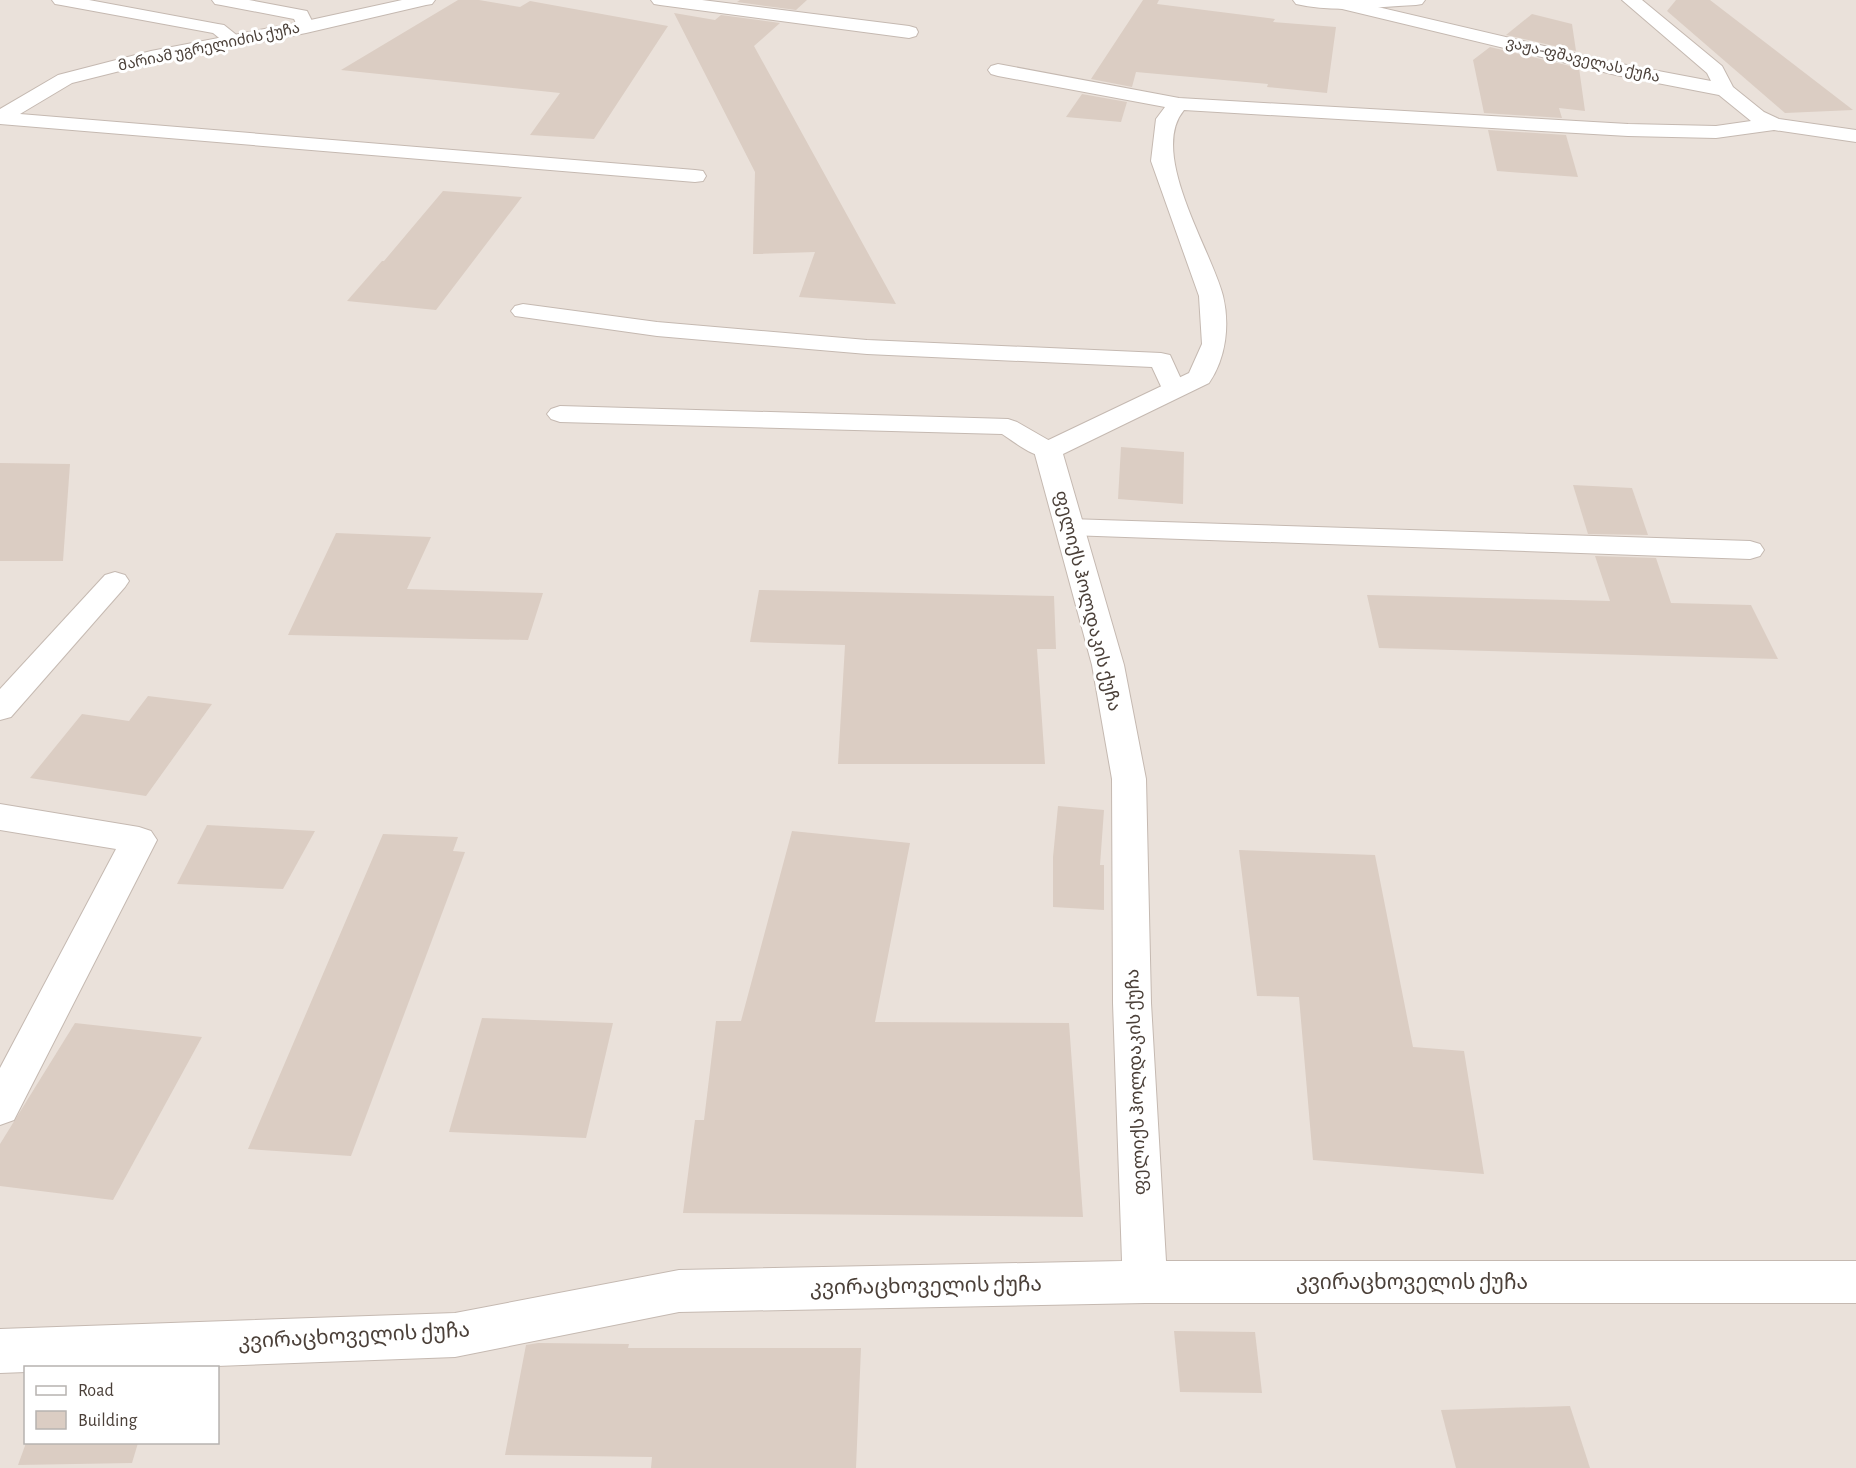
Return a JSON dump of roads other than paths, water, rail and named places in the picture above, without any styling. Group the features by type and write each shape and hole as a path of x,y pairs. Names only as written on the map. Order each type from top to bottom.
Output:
{"street":[{"name":"მარიამ უგრელიძის ქუჩა","path":"0,118 65,79 151,57 306,27 426,0"},
{"path":"660,0 909,32"},
{"name":"ვაჟა-ფშაველას ქუჩა","path":"1302,0 1338,3 1616,69 1725,90 1757,117 1774,124 1856,136"},
{"path":"1338,3 1416,0"},
{"path":"1631,0 1715,70 1725,90"},
{"path":"998,70 1179,104 1628,130 1716,132 1774,124"},
{"path":"1048,451 1200,378 1214,344 1211,296 1162,161 1166,119 1179,104"},
{"path":"0,118 695,176"},
{"name":"ფელიქს ჰოლდაკის ქუჩა","path":"1048,451 1108,665 1129,779 1132,1003 1145,1282"},
{"path":"0,817 139,840 0,1107"},
{"name":"კვირაცხოველის ქუჩა","path":"0,1351 455,1335 679,1291 1145,1282 1856,1282"}],"lane":[{"path":"61,0 218,29 235,41"},
{"path":"221,0 301,15 306,27"},
{"path":"523,311 657,329 867,346 1161,360 1174,390"},
{"path":"561,414 1008,426 1048,451"},
{"path":"1069,527 1750,550"},
{"path":"0,709 115,581"}]}
